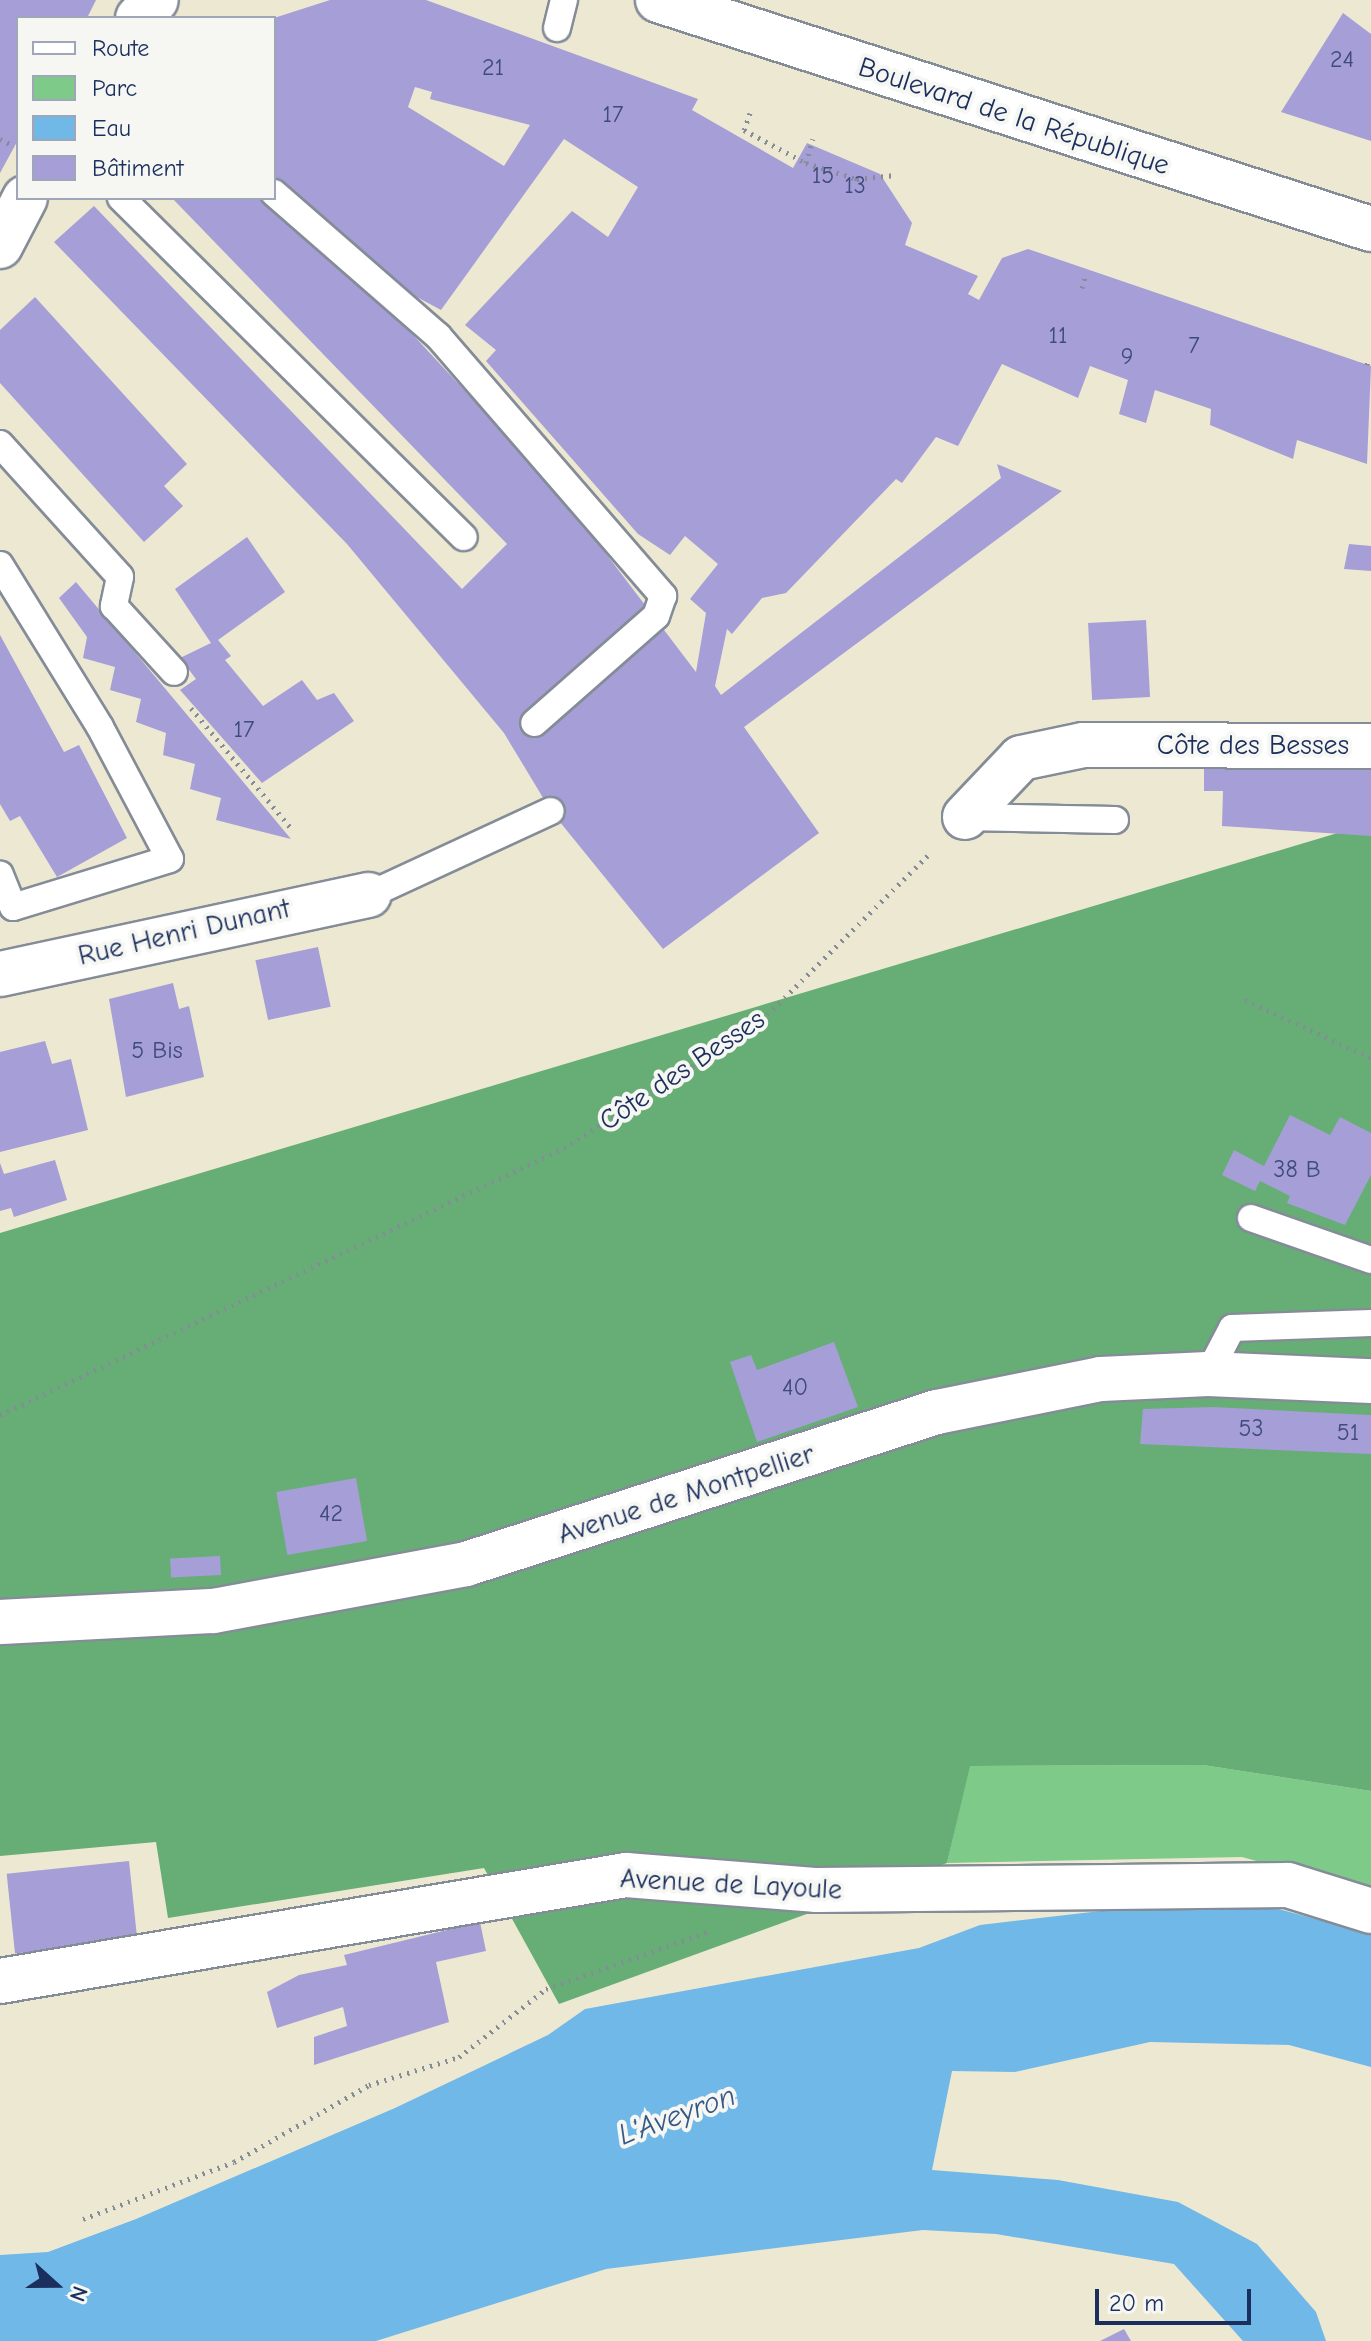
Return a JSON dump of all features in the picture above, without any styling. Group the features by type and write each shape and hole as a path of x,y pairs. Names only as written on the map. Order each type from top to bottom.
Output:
{"street":[{"name":"Boulevard de la République","path":"658,0 1371,229"},
{"path":"0,246 24,200"},
{"name":"Côte des Besses","path":"965,817 1021,758 1083,745 1371,746"},
{"name":"Rue Henri Dunant","path":"0,974 369,895"},
{"name":"Avenue de Montpellier","path":"0,1622 213,1611 466,1564 937,1412 1101,1379 1208,1374 1371,1381"},
{"name":"Avenue de Layoule","path":"0,1981 626,1875 817,1890 1288,1885 1371,1911"}],"lane":[{"path":"557,28 564,0"},
{"path":"276,195 438,336 663,596 656,616 534,723"},
{"path":"123,200 463,537"},
{"path":"0,444 120,577 114,606 174,672"},
{"path":"0,565 100,727 170,859 13,907 0,874"},
{"path":"369,895 551,811"},
{"path":"965,817 1115,820"},
{"path":"1251,1218 1371,1260"},
{"path":"1208,1374 1232,1328 1371,1323"}],"path":[{"path":"750,113 744,130 806,163 856,183 893,175"},
{"path":"0,139 10,144"},
{"path":"806,163 813,139"},
{"path":"1082,288 1086,274"},
{"path":"174,672 174,688 290,827"},
{"name":"Côte des Besses","path":"0,1415 564,1148 756,1026 965,817"},
{"path":"1245,1000 1371,1058"},
{"path":"83,2219 234,2162 369,2085 459,2057 546,1989 719,1928"}],"green space":[{"path":"1371,823 1371,1791 1203,1765 970,1766 947,1863 559,2004 484,1868 168,1918 156,1842 0,1856 0,1233"},
{"path":"1203,1765 1371,1791 1371,1892 1242,1857 947,1863 969,1766"}],"water":[{"name":"L'Aveyron","path":"1144,1906 1275,1908 1371,1934 1371,2067 1289,2045 1150,2042 1015,2072 952,2071 932,2170 1058,2180 1178,2202 1257,2244 1316,2312 1326,2341 1243,2341 1174,2264 996,2234 923,2230 606,2269 376,2341 0,2341 0,2255 48,2252 136,2219 395,2108 548,2035 585,2009 919,1948 980,1925"}],"building":[{"path":"0,0 96,0 88,16 16,16 16,144 0,173"},
{"path":"330,0 426,0 698,99 692,110 793,168 807,143 880,174 912,223 905,245 978,276 968,294 979,300 1002,258 1028,249 1371,366 1367,464 1297,440 1293,459 1210,425 1211,409 1155,390 1146,423 1119,414 1128,380 1090,366 1078,398 1002,364 958,446 936,437 902,483 896,479 786,593 762,598 732,634 727,629 715,686 721,695 1001,478 997,464 1062,491 744,727 819,833 663,949 551,811 504,733 347,544 54,242 94,206 462,589 507,544 174,200 270,200 361,279 559,492 696,672 706,613 690,599 718,564 685,536 670,555 638,534 486,361 496,350 465,325 572,211 608,237 638,187 564,139 441,310 402,289 276,185 276,17","holes":["415,87 432,92 430,99 530,125 504,166 408,107"]},
{"path":"1343,13 1371,34 1371,141 1281,112"},
{"path":"35,297 187,464 164,486 183,506 144,542 0,383 0,330"},
{"path":"247,537 285,592 218,640 231,656 225,660 263,706 302,680 317,700 334,693 354,721 262,783 180,690 196,679 180,658 211,643 175,589"},
{"path":"1349,544 1371,546 1371,571 1344,569"},
{"path":"76,582 291,839 216,820 221,798 190,789 195,764 163,755 166,733 136,722 141,699 110,690 115,667 83,658 87,637 59,598"},
{"path":"1146,620 1150,697 1092,700 1088,623"},
{"path":"0,635 64,752 79,745 127,838 57,877 20,816 10,821 0,804"},
{"path":"1204,768 1371,769 1371,836 1222,826 1223,791 1204,791"},
{"path":"318,947 331,1007 268,1020 255,960"},
{"path":"173,983 179,1009 189,1006 204,1077 126,1097 109,999"},
{"path":"45,1041 52,1064 71,1059 88,1130 0,1152 0,1052"},
{"path":"1290,1115 1330,1135 1340,1117 1371,1133 1371,1175 1345,1225 1287,1203 1290,1196 1260,1181 1255,1191 1222,1175 1234,1150 1264,1166"},
{"path":"55,1160 67,1200 14,1217 11,1208 0,1211 0,1163 4,1174"},
{"path":"834,1342 858,1407 757,1442 730,1362 751,1355 757,1370"},
{"path":"1213,1407 1371,1415 1371,1454 1140,1444 1143,1409"},
{"path":"356,1478 367,1541 287,1555 276,1492"},
{"path":"220,1556 221,1575 171,1578 170,1559"},
{"path":"129,1861 137,1941 15,1953 7,1874"},
{"path":"480,1922 486,1951 436,1962 449,2022 314,2065 314,2037 347,2026 343,2007 277,2028 267,1992 299,1975 347,1965 344,1955"},
{"path":"1124,2329 1131,2341 1100,2341"}]}
